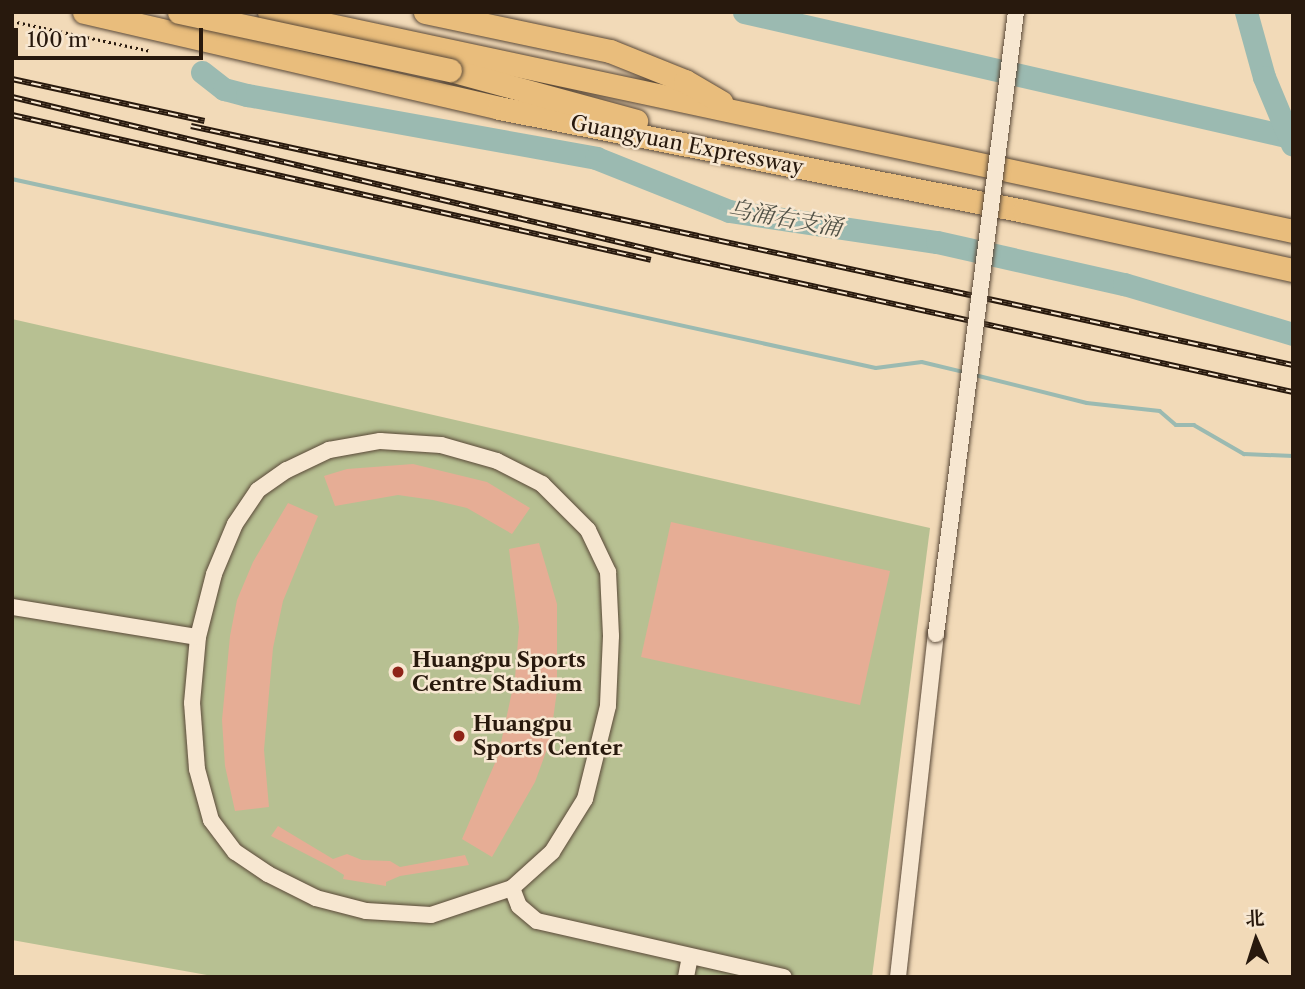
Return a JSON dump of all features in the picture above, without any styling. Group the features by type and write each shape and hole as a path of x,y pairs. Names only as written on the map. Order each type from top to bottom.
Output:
{"highway":[{"name":"Guangyuan Expressway","path":"84,12 499,108 761,159 1293,270"},
{"path":"179,19 196,24 219,12"},
{"path":"269,12 332,19"},
{"path":"425,12 610,51 685,80 739,113"},
{"path":"143,26 179,19 450,70 761,159"},
{"name":"Guangyuan Expressway","path":"332,19 399,41 1293,231"}],"street":[{"path":"898,977 936,634 1016,12"},
{"path":"380,441 441,445 497,461 542,484 588,530 608,572 608,706 585,799 552,852 512,888 431,915 366,911 316,898 235,852 211,820 197,769 192,703 198,637 214,574 235,524 258,490 329,450 380,441"},
{"path":"12,607 198,637"},
{"path":"512,888 519,906 537,921 784,977"},
{"path":"686,977 690,956"}],"path":[{"path":"12,21 151,51"}],"green space":[{"name":"Huangpu Sports Center","path":"12,319 930,528 872,977 218,977 12,940"}],"building":[{"path":"413,464 487,482 530,508 512,534 467,508 433,500 398,495 335,506 324,476 347,469"},
{"path":"288,503 318,516 283,601 273,648 264,750 269,807 235,811 225,766 222,720 230,636 237,600 253,562"},
{"path":"671,522 890,571 860,705 641,657"},
{"path":"539,543 557,604 557,691 550,741 535,782 492,857 462,839 498,756 515,678 519,627 509,549"},
{"path":"278,826 333,859 347,854 362,860 390,861 400,867 465,855 469,865 400,876 386,882 386,886 343,879 344,875 331,867 271,836"}],"waterway":[{"name":"乌涌右支涌","path":"744,12 1286,136"},
{"path":"1246,12 1264,77 1292,144"},
{"name":"乌涌右支涌","path":"202,72 224,89 247,95 596,158 729,211 937,242 1124,284 1293,334"},
{"path":"12,179 876,368 922,362 964,372"},
{"path":"975,375 1087,403 1160,411 1176,425 1194,425 1244,454 1293,456"}],"railway":[{"path":"12,79 204,121"},
{"path":"12,97 681,257 1293,392"},
{"path":"12,115 651,260"},
{"path":"191,126 1293,365"}],"place":[{"name":"Huangpu Sports Centre Stadium","path":"398,672"},
{"name":"Huangpu Sports Center","path":"459,736"}]}
